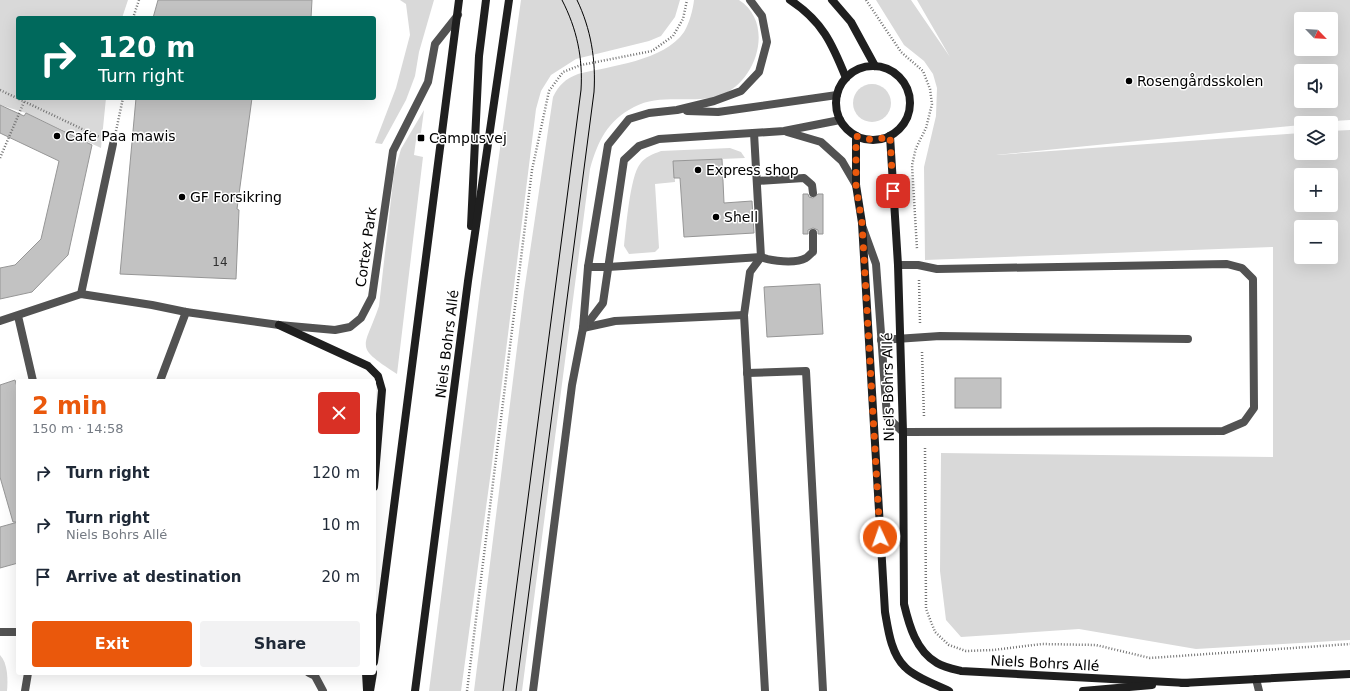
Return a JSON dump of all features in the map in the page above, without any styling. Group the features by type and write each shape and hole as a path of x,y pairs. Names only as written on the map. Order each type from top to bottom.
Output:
{"street":[{"path":"376,647 459,0"},
{"path":"468,281 479,56 486,0"},
{"name":"Niels Bohrs Allé","path":"415,691 468,281 509,0"},
{"path":"533,691 572,385 583,328 588,267 608,145 629,119 649,113 677,110 714,101 741,91 759,72 767,42 762,16 750,0"},
{"path":"790,0 808,12 830,40 846,78"},
{"path":"832,0 852,22 875,66"},
{"name":"Cortex Park","path":"0,321 81,294 186,312 279,325 335,330 350,327 362,318 372,297 393,152 428,82 435,44 458,15"},
{"path":"875,66 888,69 899,77 907,88 910,102 908,116 901,128 890,136 879,140 867,140 846,130 840,120 836,108 837,95 846,78 854,71 864,67 875,66"},
{"path":"677,110 718,112 837,95"},
{"path":"583,328 603,302 624,160 639,146 658,139 784,131 840,120"},
{"path":"784,131 821,142 842,161 856,186"},
{"path":"754,133 761,257 750,272 744,315 766,691"},
{"name":"Niels Bohrs Allé","path":"856,136 856,186 862,223 885,612 890,642 904,667 923,679 949,691"},
{"name":"Niels Bohrs Allé","path":"890,136 898,265 903,432 904,604 909,628 922,650 936,662 961,671 1187,683"},
{"path":"81,294 113,144"},
{"path":"757,181 804,178 812,185 813,194"},
{"path":"862,223 876,264 887,417 903,432 1223,431 1244,422 1254,408 1253,279 1242,268 1227,264 937,269 918,265 898,265"},
{"path":"588,267 761,257 771,261 806,258 813,252 813,234"},
{"path":"161,379 186,312"},
{"path":"583,328 615,321 744,315"},
{"path":"18,316 33,379"},
{"path":"279,325 368,366 378,376 382,390 376,463"},
{"path":"881,340 940,336 1188,339"},
{"path":"747,373 806,371 823,691"},
{"path":"0,632 16,632"},
{"name":"Niels Bohrs Allé","path":"1083,691 1187,683 1350,674"},
{"path":"25,691 28,675"},
{"path":"313,675 323,691"},
{"path":"366,675 367,691"},
{"path":"370,691 373,675"},
{"path":"1256,679 1259,691"}],"path":[{"path":"134,16 139,0"},
{"path":"467,691 532,170 549,91 563,72 581,65 652,50 673,36 683,19 687,0"},
{"path":"0,90 16,98"},
{"path":"20,100 113,144 123,100"},
{"path":"0,158 24,102"}],"shaded area":[{"path":"0,0 128,0 123,16 16,16 16,100 106,100 101,148 26,113 0,105"},
{"path":"400,0 434,0 419,52 415,76 406,100 382,144 375,143 396,88 410,35 406,4"},
{"path":"521,0 680,0 675,17 661,36 649,41 576,59 551,75 541,91 536,109 491,471 461,691 429,691 481,283"},
{"path":"694,0 739,0 750,11 757,23 759,38 757,52 751,67 743,79 732,89 719,96 698,99 654,100 634,107 610,125 596,149 590,169 522,691 474,691 524,292 553,97 563,83 573,76 636,61 664,50 675,42 684,32 688,25"},
{"path":"876,0 911,0 950,57 917,0 1350,0 1350,120 1338,121 1338,116 1294,116 1294,126 996,155 1294,134 1294,160 1338,160 1338,131 1350,130 1350,640 1196,649 1079,629 961,637 946,620 940,571 941,453 1273,457 1273,247 925,260 924,167 936,116 937,88 933,74 924,61 904,45"},
{"path":"868,84 876,84 886,89 890,96 890,110 886,117 876,122 868,122 858,117 856,114 853,107 853,99 858,89 861,87"},
{"path":"424,110 420,140 416,140 414,155 423,157 397,374 374,357 368,351 366,346 367,339 379,306 394,173 401,149"},
{"path":"730,148 741,152 745,158 674,161 675,182 655,184 659,248 655,252 629,254 624,246 629,203 637,170 644,159 661,151"},
{"path":"0,655 3,658 6,667 7,691 0,691"}],"building":[{"path":"158,0 312,0 311,16 154,16"},
{"name":"GF Forsikring","path":"136,100 252,100 237,209 239,210 236,279 120,274"},
{"path":"0,105 24,116 26,113 92,145 68,255 32,292 0,299 0,268 15,265 41,239 59,161 0,133"},
{"path":"722,159 724,203 752,201 754,233 684,237 680,178 674,178 673,161"},
{"path":"803,194 808,194 809,197 813,198 818,194 823,194 823,234 818,234 818,230 813,228 808,230 808,234 803,234"},
{"path":"820,284 823,334 767,337 764,287"},
{"path":"955,378 1001,378 1001,408 955,408"},
{"path":"15,380 16,383 16,522 13,522 0,477 0,385"},
{"path":"16,523 16,564 0,568 0,527"}],"tram line":[{"path":"503,691 581,90 581,67 578,44 572,22 562,0"},
{"path":"516,691 594,92 592,45 586,22 577,0"}],"place":[{"name":"Rosengårdsskolen","path":"1129,81"},
{"name":"Cafe Paa mawis","path":"57,136"},
{"name":"Campusvej","path":"421,138"},
{"name":"Express shop","path":"698,170"},
{"name":"GF Forsikring","path":"182,197"},
{"name":"Shell","path":"716,217"}],"route":[{"path":"880,537 862,223 856,186 856,136 867,140 879,140 890,136 893,191"}]}
